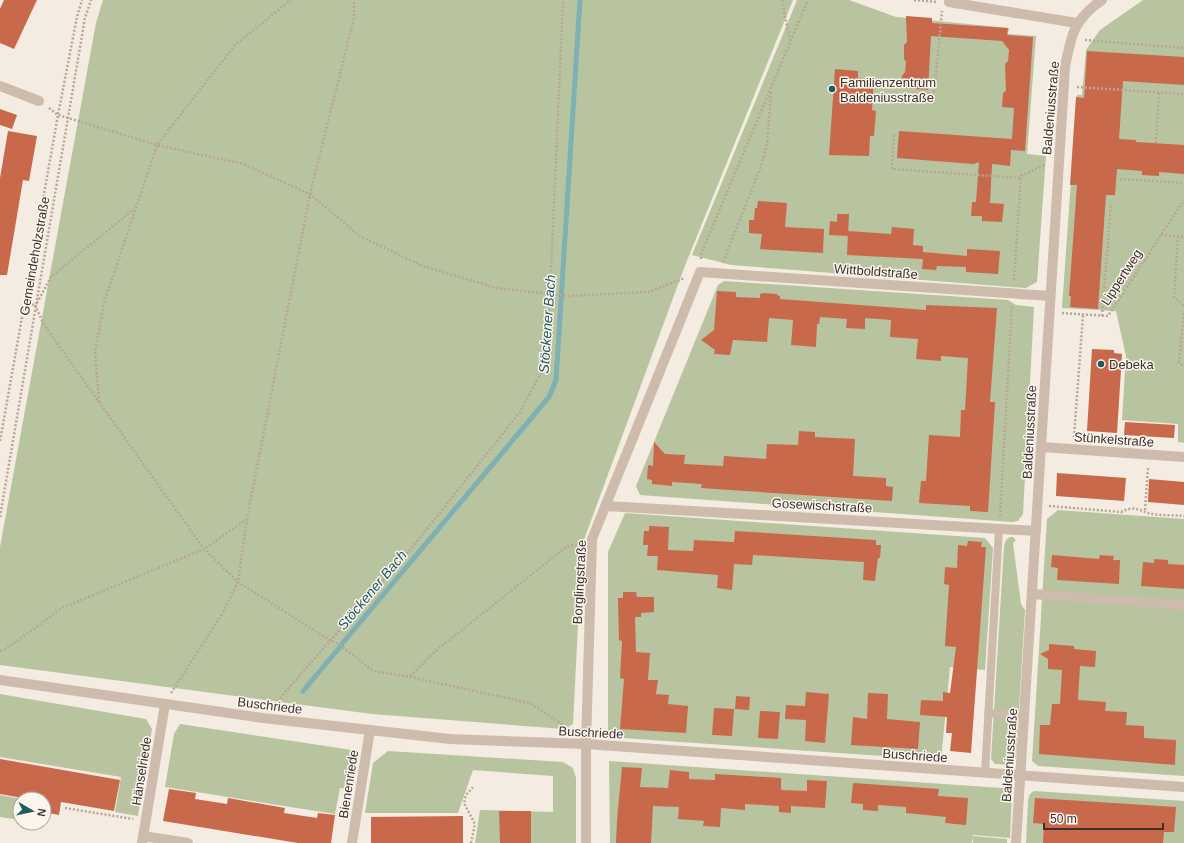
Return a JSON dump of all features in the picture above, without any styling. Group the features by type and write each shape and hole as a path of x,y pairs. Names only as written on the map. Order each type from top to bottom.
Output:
{"street":[{"name":"Baldeniusstraße","path":"1016,843 1064,86 1070,39 1077,23 1088,9 1102,0"},
{"path":"946,2 1077,23"},
{"path":"0,86 39,101"},
{"name":"Wittboldstraße","path":"700,272 1050,296"},
{"name":"Borglingstraße","path":"586,843 586,744 592,539 700,272"},
{"name":"Stünkelstraße","path":"1042,448 1184,457"},
{"name":"Gosewischstraße","path":"606,506 1036,531"},
{"path":"1032,594 1184,605"},
{"name":"Buschriede","path":"0,680 263,718 450,739 586,744 1184,787"},
{"name":"Hänselriede","path":"143,839 165,704"},
{"name":"Bienenriede","path":"352,843 370,730"},
{"path":"143,839 188,843"}],"lane":[{"path":"985,773 999,529"},
{"path":"988,713 1024,716"}],"path":[{"path":"0,441 58,115 77,17 82,0"},
{"name":"Gemeindeholzstraße","path":"0,516 85,18 91,0"},
{"path":"99,403 95,352 104,303 157,145 235,46 291,0"},
{"path":"165,704 222,614 238,582 247,519 310,194 354,18 354,0"},
{"path":"263,718 414,545 520,412 542,371 547,335 550,294 563,0"},
{"path":"782,0 790,42"},
{"path":"39,101 58,115 157,145 243,164 310,194 361,237 423,266 496,288 554,295 568,296 648,292 700,272 701,254 808,0"},
{"path":"914,0 946,2 934,94 920,93"},
{"path":"1070,39 1184,48"},
{"path":"1064,86 1184,94"},
{"path":"718,273 762,166 768,132 771,89"},
{"path":"1156,143 1159,92"},
{"path":"894,135 892,170 1021,178"},
{"path":"999,529 1021,176 1059,158"},
{"path":"1120,179 1184,183"},
{"name":"Lippertweg","path":"1049,312 1108,316 1184,200"},
{"path":"1102,316 1111,204"},
{"path":"35,305 51,277 135,208"},
{"path":"1161,235 1184,237"},
{"path":"1178,236 1174,296 1184,306"},
{"path":"24,303 35,305"},
{"path":"35,305 44,325 204,550 238,582 331,641 339,644 373,671 410,677 530,703 570,729 586,744"},
{"path":"1184,313 1179,362 1184,368"},
{"path":"1073,450 1084,314"},
{"path":"1144,510 1149,454"},
{"path":"1038,506 1121,512 1129,508 1144,510 1147,513 1184,516"},
{"path":"0,651 6,649 62,608 204,550 247,519"},
{"path":"410,677 438,649 566,547 592,539"},
{"path":"471,843 475,824 464,803 466,795 473,787"},
{"path":"65,808 146,821"}],"green space":[{"path":"103,0 793,0 686,263 582,545 573,724 564,729 372,714 0,665 0,547 96,23"},
{"path":"797,0 849,0 896,17 1009,28 1008,34 1036,36 1027,154 1046,156 1037,282 1026,288 731,265 692,255"},
{"path":"1143,0 1184,0 1184,443 1178,442 1178,424 1122,420 1126,356 1116,311 1062,308 1077,95 1082,95 1086,50 1100,30"},
{"path":"724,281 1008,300 1016,305 1034,307 1023,514 1018,521 1012,522 640,495 636,486 718,285"},
{"path":"1058,510 1184,519 1184,776 1038,766 1032,761 1047,519"},
{"path":"625,513 985,538 993,548 985,670 950,667 941,760 608,737 608,552"},
{"path":"1013,537 1016,540 1013,543 1021,604 1025,610 1016,757 1011,765 995,764 991,759 1004,546 1006,540"},
{"path":"0,694 146,719 152,729 138,816 115,812 121,777 0,757"},
{"path":"180,724 352,750 358,756 353,790 340,788 335,814 165,787 174,734"},
{"path":"388,751 563,762 573,768 576,778 576,843 475,843 480,810 553,812 553,776 473,770 458,813 365,813 373,763"},
{"path":"609,761 1009,789 1012,793 1010,838 973,835 972,843 610,843"},
{"path":"1034,791 1184,801 1184,843 1026,843 1028,800 1030,794"},
{"path":"0,795 12,797 12,819 0,817"},
{"path":"973,836 1007,839 1007,843 973,843"}],"building":[{"path":"4,0 37,0 14,49 0,43 0,9"},
{"path":"906,16 932,18 932,23 1008,28 1007,35 1033,37 1025,151 1011,150 1010,166 992,164 990,203 1004,204 1002,222 982,221 982,216 971,216 972,202 976,202 979,162 974,164 897,158 899,131 1012,139 1014,108 1002,107 1003,93 1006,91 1005,64 1008,61 1009,50 1002,41 931,36 928,90 902,88 902,76 905,72 906,62 904,59 904,45 907,42"},
{"path":"1087,51 1184,57 1184,85 1123,81 1119,139 1136,140 1136,142 1184,145 1184,174 1159,172 1159,176 1142,175 1142,171 1117,169 1115,195 1106,195 1098,309 1070,307 1071,296 1069,296 1077,185 1070,185 1076,97 1084,98"},
{"path":"835,69 858,71 858,78 874,80 872,110 876,111 874,136 870,136 869,156 829,155"},
{"path":"0,109 17,115 12,129 0,125"},
{"path":"8,131 37,136 29,181 23,180 7,275 0,275 0,178"},
{"path":"758,201 787,203 785,227 824,229 823,253 760,249 762,234 749,233 749,220 754,220 755,208 757,208"},
{"path":"837,214 849,214 848,236 829,235 830,221 837,222"},
{"path":"892,227 914,229 913,245 923,246 923,252 967,256 967,249 1000,251 998,274 966,272 966,267 937,266 936,270 922,269 923,259 847,255 848,231 891,234"},
{"path":"717,291 736,292 736,297 760,298 760,294 763,293 777,294 780,296 780,299 926,310 926,305 997,308 990,402 995,402 988,512 970,511 970,506 919,503 921,481 926,481 929,435 960,437 961,410 965,410 968,358 941,356 941,361 916,359 918,339 890,337 891,320 865,318 865,329 846,328 847,319 820,317 819,324 817,324 816,347 791,345 793,320 769,318 767,342 733,340 730,355 714,354 715,350 701,340 714,330"},
{"path":"1092,349 1114,350 1114,353 1122,354 1117,433 1087,431"},
{"path":"1125,422 1175,425 1174,438 1124,435"},
{"path":"799,431 815,432 815,437 855,439 853,476 886,478 886,486 893,487 892,501 701,488 702,484 672,482 672,486 652,484 652,480 647,479 648,465 653,466 654,442 665,454 685,455 684,464 723,466 724,456 766,459 767,444 798,445"},
{"path":"1057,473 1126,478 1124,501 1056,496"},
{"path":"1149,479 1184,482 1184,505 1148,502"},
{"path":"649,526 669,527 668,550 693,551 694,540 734,542 735,531 876,540 876,545 881,545 880,558 878,558 875,581 863,580 864,562 753,555 752,565 734,564 732,590 717,588 718,575 657,570 658,556 647,556 648,545 643,545 644,531 649,531"},
{"path":"968,541 982,542 981,547 986,547 971,753 950,751 952,733 946,733 947,717 920,715 921,700 943,701 943,692 950,693 956,647 945,646 949,585 944,584 945,567 957,568 958,545 967,546"},
{"path":"1052,555 1099,559 1100,555 1114,556 1113,560 1120,560 1119,584 1057,580 1058,568 1051,567"},
{"path":"1154,559 1168,560 1168,564 1184,565 1184,589 1141,586 1143,562 1154,563"},
{"path":"623,592 636,592 637,597 654,597 654,612 641,613 641,617 635,617 636,652 650,653 648,680 658,680 656,694 669,695 668,704 688,706 686,733 620,729 624,679 620,678 622,641 619,640 618,598 623,598"},
{"path":"1049,644 1074,646 1074,649 1096,651 1095,667 1080,666 1078,700 1106,702 1105,711 1127,712 1126,725 1144,726 1144,738 1176,740 1175,765 1039,754 1040,725 1050,725 1052,704 1060,704 1062,670 1048,669 1048,659 1040,654 1049,650"},
{"path":"806,692 829,694 825,743 805,741 806,720 785,719 786,705 805,706"},
{"path":"868,693 888,694 887,719 920,722 918,749 851,745 853,717 867,719"},
{"path":"736,696 750,697 749,710 735,709"},
{"path":"714,708 734,709 732,736 712,735"},
{"path":"760,711 780,712 778,739 758,738"},
{"path":"0,759 120,780 114,811 61,802 59,815 52,814 52,791 12,791 12,796 0,794"},
{"path":"622,767 642,768 640,787 668,788 670,770 689,772 689,779 715,780 715,774 781,778 781,790 807,791 807,780 827,781 825,808 791,806 791,813 779,812 779,806 745,804 745,810 721,808 720,827 703,826 704,821 678,819 679,807 653,806 651,843 616,843"},
{"path":"853,783 939,789 938,796 968,798 966,825 945,823 946,817 906,813 906,807 878,805 878,811 863,810 863,804 851,803"},
{"path":"169,789 196,793 195,799 227,804 228,798 285,808 284,813 317,818 318,813 335,815 331,843 298,843 163,821"},
{"path":"1035,798 1176,807 1174,832 1164,832 1163,843 1043,843 1044,824 1033,823"},
{"path":"499,811 531,811 531,843 500,843"},
{"path":"463,816 463,843 371,843 371,817"}],"waterway":[{"name":"Stöckener Bach","path":"341,645 549,397 556,380 580,0"},
{"name":"Stöckener Bach","path":"303,691 341,646"}],"place":[{"name":"Familienzentrum Baldeniusstraße","path":"832,89"},
{"name":"Debeka","path":"1101,364"}]}
